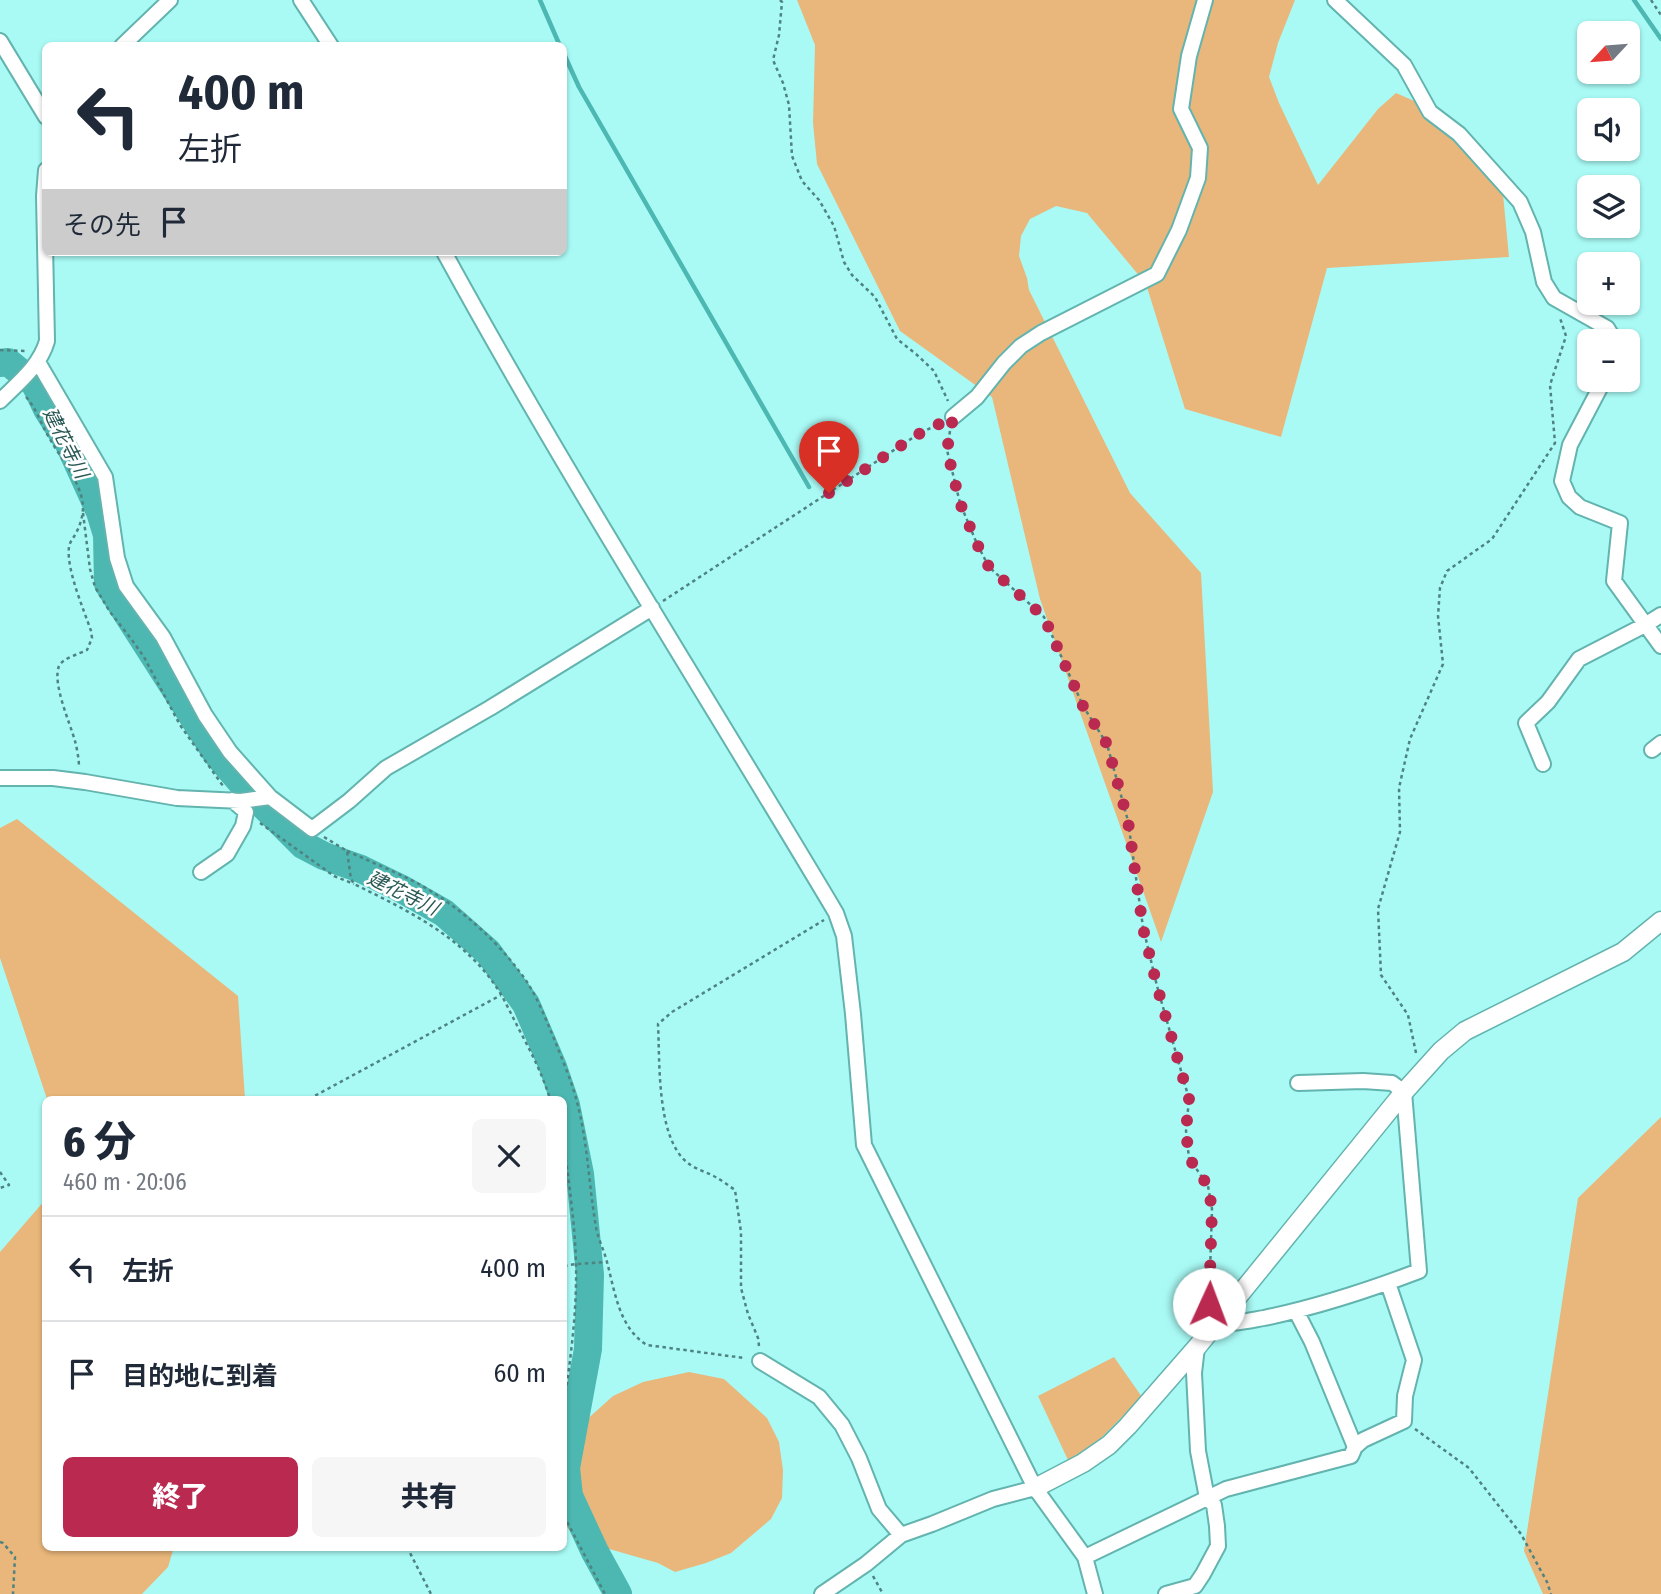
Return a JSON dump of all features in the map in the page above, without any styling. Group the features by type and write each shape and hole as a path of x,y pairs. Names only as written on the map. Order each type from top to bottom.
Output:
{"street":[{"path":"126,42 170,0"},
{"path":"301,0 328,42"},
{"path":"953,417 976,397 1021,346 1041,333 1157,274 1179,230 1198,178 1200,148 1181,109 1189,56 1205,0"},
{"path":"1335,0 1404,65 1430,112 1459,134 1520,202 1533,232 1544,282 1554,299 1609,329"},
{"path":"0,41 42,110"},
{"path":"0,401 37,364 44,353 47,341 45,256"},
{"path":"446,256 552,442 836,913 846,949 864,1145 1035,1488 1085,1557 1096,1594"},
{"path":"37,364 105,477 117,558 126,586 163,636 205,715 230,752 267,797 312,829 386,768 490,708 652,608"},
{"path":"1598,392 1570,445 1562,481 1569,497 1580,508 1620,523 1614,582 1661,646"},
{"path":"1543,764 1527,723 1548,702 1578,659 1661,615"},
{"path":"0,778 52,778 177,798 240,804 267,797"},
{"path":"201,872 227,854 243,826 240,804"},
{"path":"822,1594 866,1564 901,1535 993,1499 1035,1488 1083,1463 1108,1445 1197,1347 1405,1091 1441,1051 1465,1031 1623,952 1661,921"},
{"path":"1298,1083 1392,1083 1405,1091"},
{"path":"1217,1321 1230,1324 1296,1311 1419,1271 1405,1091"},
{"path":"1085,1557 1226,1489 1351,1456 1354,1447 1363,1440 1404,1421 1405,1396 1414,1360 1388,1283"},
{"path":"1296,1311 1312,1342 1354,1447"},
{"path":"1166,1594 1195,1586 1218,1546 1214,1505 1207,1498 1198,1451 1194,1373 1197,1347"},
{"path":"760,1361 819,1397 842,1425 859,1458 878,1509 901,1535"}],"path":[{"path":"780,0 779,35 773,60 789,106 792,156 802,181 819,200 834,226 844,262 852,275 875,296 897,339 934,371 953,417 947,450 960,503 977,544 989,567 1044,617 1083,706 1107,744 1128,821 1146,939 1189,1099 1186,1131 1189,1158 1208,1186 1212,1209 1209,1304 1217,1321"},
{"path":"1651,0 1661,15"},
{"path":"1421,1073 1408,1015 1381,975 1378,909 1400,832 1399,788 1410,740 1443,664 1438,616 1440,588 1447,571 1492,539 1555,443 1550,384 1566,336 1554,299"},
{"path":"0,350 30,351 37,364"},
{"path":"18,383 71,472 80,495 95,587 144,657 180,725 240,804 334,876 396,905 442,931 478,964 501,995 544,1077 549,1096"},
{"path":"652,608 917,435 953,417"},
{"path":"80,782 76,743 59,691 58,668 63,662 87,650 92,638 68,554 69,543 76,534 83,506"},
{"path":"312,829 347,852 420,885 472,919 526,981 544,1013 578,1106 596,1229 616,1302 638,1340 647,1345 760,1361 761,1353 741,1288 741,1232 735,1191 718,1178 687,1163 672,1144 662,1102 658,1024 672,1012 836,913"},
{"path":"347,852 354,884"},
{"path":"315,1096 501,995"},
{"path":"567,1171 576,1264 574,1328 567,1380"},
{"path":"0,1172 9,1185 0,1188"},
{"path":"567,1266 607,1262"},
{"path":"1404,1421 1469,1468 1521,1534 1551,1594"},
{"path":"567,1522 605,1594"},
{"path":"0,1542 15,1558 13,1594"},
{"path":"409,1551 431,1594"},
{"path":"866,1564 883,1594"}],"shaded area":[{"path":"797,0 1295,0 1278,43 1269,77 1318,185 1378,109 1396,93 1437,111 1455,140 1503,194 1509,257 1327,268 1281,437 1185,409 1146,284 1087,213 1056,206 1030,219 1021,236 1019,256 1029,290 1130,493 1201,573 1213,792 1161,942 1040,599 992,397 900,331 817,164 813,123 815,45"},
{"path":"17,819 238,996 245,1096 46,1096 0,958 0,828"},
{"path":"1661,1117 1661,1594 1543,1594 1524,1551 1578,1198"},
{"path":"42,1203 42,1551 173,1551 168,1567 142,1594 0,1594 0,1252"},
{"path":"1114,1357 1142,1397 1096,1443 1068,1460 1038,1396"},
{"path":"689,1372 724,1379 767,1418 779,1442 783,1470 782,1498 771,1519 731,1553 675,1572 658,1563 578,1540 567,1527 567,1437 613,1396 643,1382"}],"waterway":[{"path":"540,0 558,42"},
{"path":"1634,0 1661,39"},
{"path":"567,61 579,87 809,487"},
{"name":"建花寺川","path":"0,363 8,362 35,384 69,444 100,512 107,535 108,584 216,753 248,790 303,845 324,856 361,869 444,913 488,952 526,1004 563,1096"},
{"name":"建花寺川","path":"567,1110 580,1174 590,1275 588,1349 567,1463"},
{"name":"建花寺川","path":"567,1477 569,1496 618,1594"}],"route":[{"path":"829,493 917,435 953,417 947,450 960,503 977,544 989,567 1044,617 1083,706 1107,744 1128,821 1143,928 1189,1099 1186,1131 1189,1158 1208,1186 1212,1209 1209,1304"}]}
